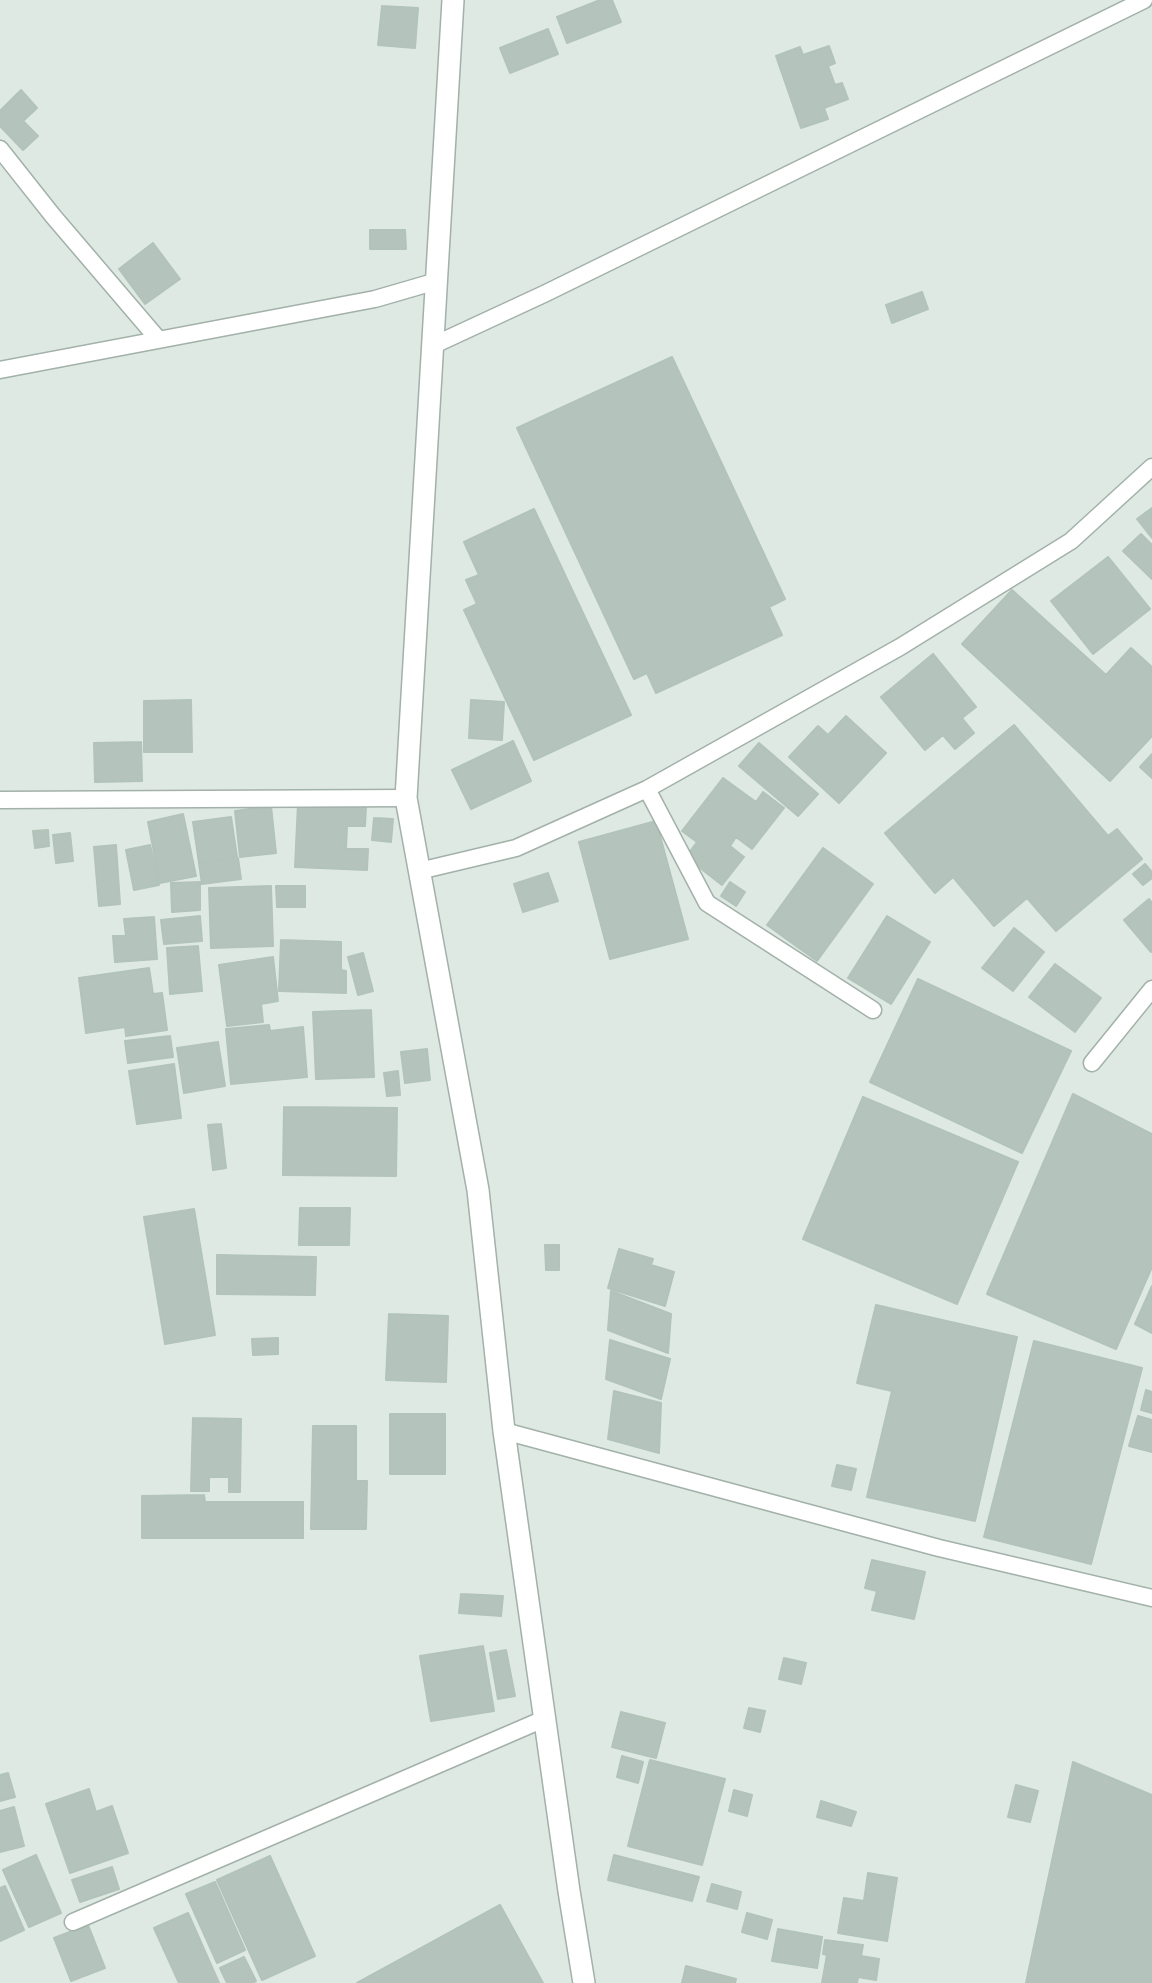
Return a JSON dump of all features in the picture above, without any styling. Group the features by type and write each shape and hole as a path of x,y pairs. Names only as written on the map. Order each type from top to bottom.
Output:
{"street":[{"path":"453,0 406,798 478,1191 504,1431 584,1983"}],"lane":[{"path":"433,345 544,295 1144,0"},
{"path":"0,149 52,216 158,339"},
{"path":"0,370 375,299 437,281"},
{"path":"419,871 516,848 647,789 900,647 1071,541 1152,467"},
{"path":"647,789 707,903 873,1010"},
{"path":"0,800 406,798"},
{"path":"1092,1063 1152,989"},
{"path":"504,1431 939,1548 1152,1598"},
{"path":"73,1922 544,1719"}],"building":[{"path":"600,0 612,0 621,22 567,43 557,17"},
{"path":"382,6 418,8 415,48 378,45"},
{"path":"548,29 558,54 510,73 500,48"},
{"path":"829,46 835,63 828,66 835,85 842,83 848,99 824,108 828,119 801,128 776,56 800,47 803,55"},
{"path":"21,90 37,108 23,121 38,136 23,150 0,126 0,111"},
{"path":"370,230 405,230 406,249 370,249"},
{"path":"153,243 180,279 145,304 119,269"},
{"path":"922,292 928,309 892,323 886,305"},
{"path":"672,357 785,599 769,607 782,635 656,693 647,673 634,679 517,428"},
{"path":"1152,508 1152,538 1137,519"},
{"path":"534,509 631,715 534,760 464,610 477,604 466,580 479,575 464,542"},
{"path":"1141,534 1152,545 1152,579 1123,551"},
{"path":"1108,557 1150,609 1093,654 1051,601"},
{"path":"1012,590 1106,675 1131,648 1152,667 1152,736 1110,781 962,644"},
{"path":"933,654 976,707 962,718 974,733 955,749 943,735 925,750 881,697"},
{"path":"191,700 192,752 144,752 144,701"},
{"path":"471,700 504,702 502,740 469,738"},
{"path":"846,716 886,753 839,803 789,757 818,726 828,735"},
{"path":"1014,725 1108,836 1117,829 1142,859 1056,931 1027,898 994,926 953,877 935,893 885,833"},
{"path":"513,741 531,781 471,809 452,770"},
{"path":"141,742 142,781 95,782 94,743"},
{"path":"759,743 818,794 798,816 739,766"},
{"path":"1152,754 1152,778 1140,767"},
{"path":"723,778 756,802 763,792 784,808 752,849 736,837 730,846 744,857 722,885 686,857 697,842 682,831"},
{"path":"298,803 366,806 365,826 347,826 346,849 368,849 367,870 295,867"},
{"path":"271,806 276,853 240,857 235,811"},
{"path":"183,814 196,876 160,883 148,822"},
{"path":"231,817 237,857 199,863 193,822"},
{"path":"374,818 393,819 391,842 372,840"},
{"path":"656,821 688,939 610,959 579,842"},
{"path":"48,830 49,846 35,848 33,831"},
{"path":"70,833 73,861 56,863 53,835"},
{"path":"116,845 120,904 99,906 94,847"},
{"path":"150,845 159,885 134,890 126,850"},
{"path":"823,848 873,884 817,961 767,925"},
{"path":"238,858 241,879 202,884 199,863"},
{"path":"1145,864 1152,872 1152,878 1143,885 1133,874"},
{"path":"548,873 558,901 523,912 514,884"},
{"path":"200,882 200,910 172,912 171,883"},
{"path":"730,882 745,892 736,906 721,896"},
{"path":"271,886 273,946 211,948 209,888"},
{"path":"276,886 305,886 305,907 277,907"},
{"path":"1149,899 1152,903 1151,952 1124,920"},
{"path":"200,916 202,941 164,944 161,920"},
{"path":"887,916 930,942 891,1004 848,978"},
{"path":"154,917 157,959 115,962 113,936 126,936 124,919"},
{"path":"1014,928 1044,952 1013,991 982,968"},
{"path":"281,940 341,942 341,970 346,971 346,993 279,991"},
{"path":"198,946 202,991 170,994 167,948"},
{"path":"363,953 373,991 358,995 348,957"},
{"path":"273,957 278,1001 261,1004 263,1022 227,1026 219,965"},
{"path":"1055,964 1101,998 1075,1032 1029,997"},
{"path":"149,968 153,994 162,993 167,1030 126,1036 125,1027 86,1033 79,978"},
{"path":"918,979 1071,1051 1022,1153 870,1082"},
{"path":"371,1010 374,1077 316,1079 313,1012"},
{"path":"269,1025 270,1031 303,1027 307,1077 231,1084 226,1029"},
{"path":"170,1036 173,1057 128,1063 125,1041"},
{"path":"218,1042 225,1086 184,1093 177,1048"},
{"path":"427,1049 430,1080 405,1083 401,1052"},
{"path":"174,1064 181,1118 137,1124 129,1071"},
{"path":"398,1071 400,1095 387,1096 384,1073"},
{"path":"1073,1094 1152,1134 1152,1267 1116,1349 987,1294"},
{"path":"863,1097 1018,1162 957,1304 803,1239"},
{"path":"284,1107 397,1108 396,1176 283,1175"},
{"path":"221,1124 226,1168 213,1170 208,1125"},
{"path":"300,1208 350,1208 349,1245 299,1245"},
{"path":"194,1209 215,1335 165,1344 144,1217"},
{"path":"545,1245 559,1245 559,1270 546,1270"},
{"path":"619,1249 653,1259 651,1265 674,1272 665,1306 608,1288"},
{"path":"217,1255 316,1257 315,1295 217,1294"},
{"path":"1152,1286 1152,1333 1135,1324"},
{"path":"611,1291 671,1314 668,1353 608,1330"},
{"path":"876,1305 1017,1337 975,1521 867,1497 892,1391 857,1383"},
{"path":"389,1314 448,1316 446,1382 386,1380"},
{"path":"278,1338 278,1354 253,1355 252,1339"},
{"path":"610,1340 670,1359 661,1399 606,1379"},
{"path":"1034,1341 1142,1368 1091,1564 984,1537"},
{"path":"1146,1390 1152,1392 1152,1413 1141,1410"},
{"path":"614,1391 661,1403 659,1453 608,1439"},
{"path":"390,1414 445,1414 445,1474 390,1474"},
{"path":"1138,1416 1152,1420 1152,1452 1129,1446"},
{"path":"193,1418 241,1419 240,1492 229,1492 229,1477 209,1477 209,1491 191,1491"},
{"path":"313,1426 356,1426 356,1481 367,1481 366,1529 311,1529"},
{"path":"837,1465 856,1469 851,1490 832,1486"},
{"path":"204,1495 205,1502 303,1502 303,1538 142,1538 142,1496"},
{"path":"872,1560 925,1572 914,1619 872,1610 877,1591 865,1588"},
{"path":"461,1594 503,1596 501,1616 459,1613"},
{"path":"483,1646 494,1711 431,1721 420,1656"},
{"path":"506,1650 515,1696 498,1699 490,1653"},
{"path":"784,1658 806,1663 801,1684 779,1679"},
{"path":"749,1708 765,1711 760,1732 744,1728"},
{"path":"621,1712 665,1723 656,1758 612,1747"},
{"path":"622,1756 643,1762 638,1783 617,1777"},
{"path":"650,1760 725,1779 702,1865 628,1846"},
{"path":"1073,1762 1152,1795 1152,1983 1026,1983"},
{"path":"8,1773 15,1797 0,1801 0,1775"},
{"path":"1016,1785 1038,1791 1030,1822 1008,1817"},
{"path":"89,1789 96,1812 112,1806 128,1853 70,1873 46,1804"},
{"path":"734,1790 752,1795 747,1816 729,1811"},
{"path":"821,1801 856,1812 851,1826 817,1817"},
{"path":"14,1807 24,1846 0,1852 0,1811"},
{"path":"36,1855 61,1913 29,1927 3,1870"},
{"path":"614,1855 699,1877 692,1901 608,1880"},
{"path":"270,1856 315,1956 262,1980 217,1880"},
{"path":"112,1867 119,1889 80,1902 72,1880"},
{"path":"868,1873 897,1878 887,1941 838,1933 844,1898 864,1901"},
{"path":"215,1882 245,1950 217,1963 186,1894"},
{"path":"712,1884 741,1892 737,1909 707,1901"},
{"path":"5,1886 24,1930 0,1941 0,1888"},
{"path":"500,1905 543,1983 357,1983"},
{"path":"188,1913 219,1983 179,1983 154,1928"},
{"path":"747,1913 772,1920 767,1939 742,1932"},
{"path":"88,1925 105,1968 71,1981 54,1938"},
{"path":"778,1929 822,1937 817,1968 772,1961"},
{"path":"825,1940 863,1945 861,1956 879,1959 876,1980 858,1977 857,1983 822,1983 827,1955 823,1954"},
{"path":"244,1957 256,1981 227,1983 220,1968"},
{"path":"686,1966 736,1979 735,1983 682,1983"}]}
